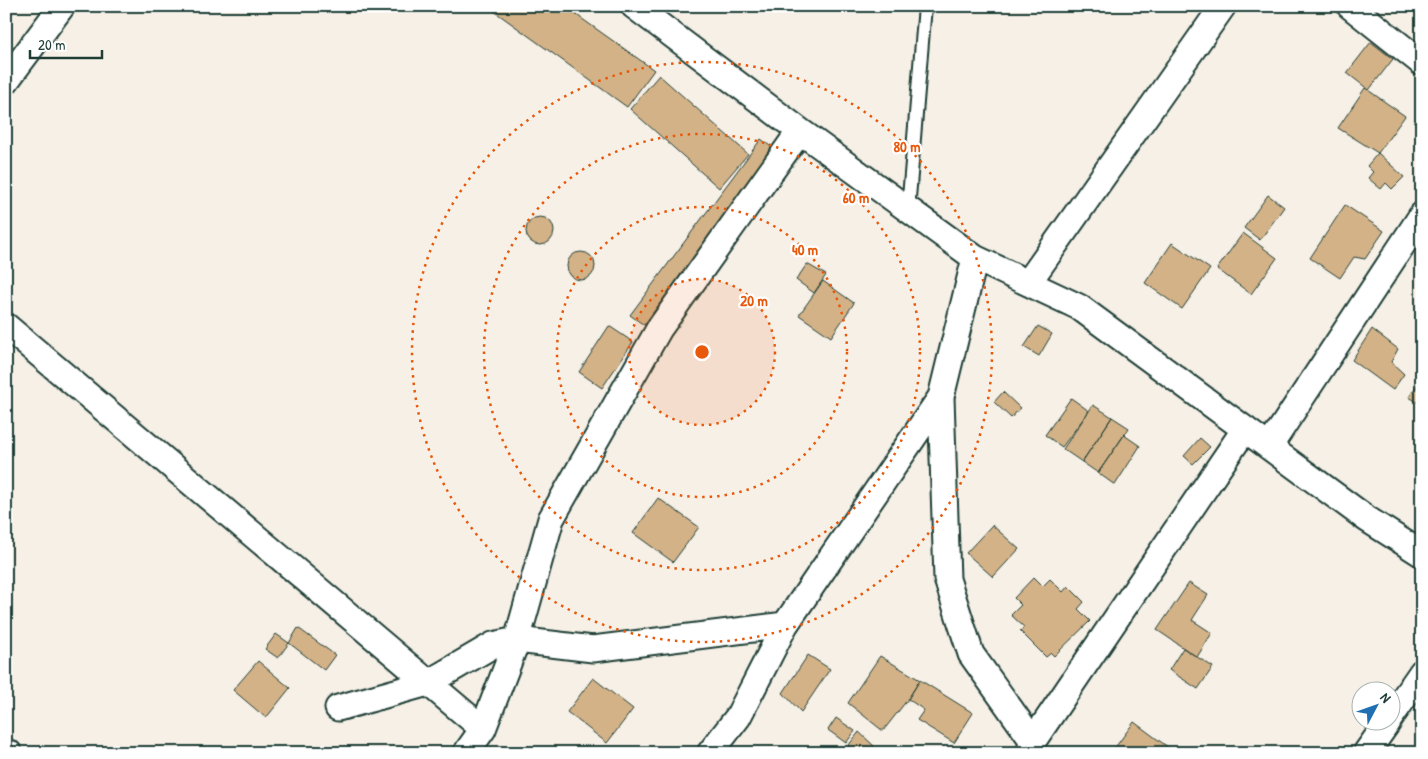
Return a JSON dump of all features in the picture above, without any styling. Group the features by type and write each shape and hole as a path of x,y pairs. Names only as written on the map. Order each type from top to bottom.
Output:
{"street":[{"path":"6,81 62,6"},
{"path":"634,6 800,131 975,258 1079,307 1367,519 1422,554"},
{"path":"1028,283 1223,6"},
{"path":"1350,6 1422,63"},
{"path":"466,753 483,729 517,640 551,519 659,329 800,131"},
{"path":"1269,447 1422,215"},
{"path":"975,258 941,397 947,579 971,654 1031,747 1245,429"},
{"path":"6,326 483,729"},
{"path":"710,753 738,718 785,625 941,397"},
{"path":"338,708 428,683 493,645 517,640 593,649 785,625"},
{"path":"1400,704 1422,672"},
{"path":"1366,753 1381,732"}],"lane":[{"path":"908,210 925,6"}],"building":[{"path":"487,6 564,6 654,70 627,107"},
{"path":"1371,42 1393,59 1369,90 1347,73"},
{"path":"659,75 748,154 719,188 630,109"},
{"path":"1365,88 1405,116 1378,153 1338,128"},
{"path":"761,139 774,149 644,325 630,315"},
{"path":"1378,153 1404,177 1392,189 1386,183 1381,189 1368,178 1373,172 1367,166"},
{"path":"1268,195 1284,207 1260,240 1244,228"},
{"path":"1345,205 1384,231 1365,259 1354,257 1340,278 1310,258"},
{"path":"540,217 550,221 554,231 550,241 540,245 530,241 526,231 530,221"},
{"path":"1243,233 1277,258 1251,294 1217,269"},
{"path":"1172,243 1210,269 1182,309 1145,283"},
{"path":"581,252 591,256 595,266 591,276 581,280 571,276 567,266 571,256"},
{"path":"807,264 826,275 814,293 796,280"},
{"path":"823,281 854,303 831,337 799,315"},
{"path":"609,326 633,342 602,388 579,372"},
{"path":"1038,326 1052,334 1039,356 1024,347"},
{"path":"1372,329 1398,349 1391,362 1404,374 1393,390 1352,360"},
{"path":"1422,378 1422,405 1409,397"},
{"path":"1003,392 1020,408 1011,418 994,402"},
{"path":"1071,398 1089,411 1062,447 1045,435"},
{"path":"1093,405 1112,417 1082,462 1063,449"},
{"path":"1112,417 1129,428 1098,473 1082,462"},
{"path":"1124,435 1140,446 1115,485 1098,473"},
{"path":"1200,438 1210,447 1193,464 1184,456"},
{"path":"658,498 699,527 673,562 633,533"},
{"path":"992,525 1019,549 993,577 966,553"},
{"path":"1034,577 1043,586 1050,579 1063,592 1068,586 1084,602 1078,609 1090,621 1054,656 1051,653 1046,657 1020,631 1024,627 1011,615 1021,605 1014,598"},
{"path":"1189,583 1208,595 1192,620 1212,633 1197,657 1157,630"},
{"path":"298,628 335,655 324,670 289,643"},
{"path":"276,634 289,643 278,658 265,649"},
{"path":"1183,648 1213,667 1198,689 1169,670"},
{"path":"808,655 830,669 801,712 783,693"},
{"path":"880,656 920,680 883,731 848,703"},
{"path":"258,661 290,688 266,718 233,690"},
{"path":"593,678 633,709 607,743 567,712"},
{"path":"920,680 973,713 954,743 917,720 924,710 908,699"},
{"path":"836,718 855,731 846,743 828,730"},
{"path":"1134,722 1176,753 1111,753"},
{"path":"859,732 874,746 868,753 856,753 848,746"}]}
